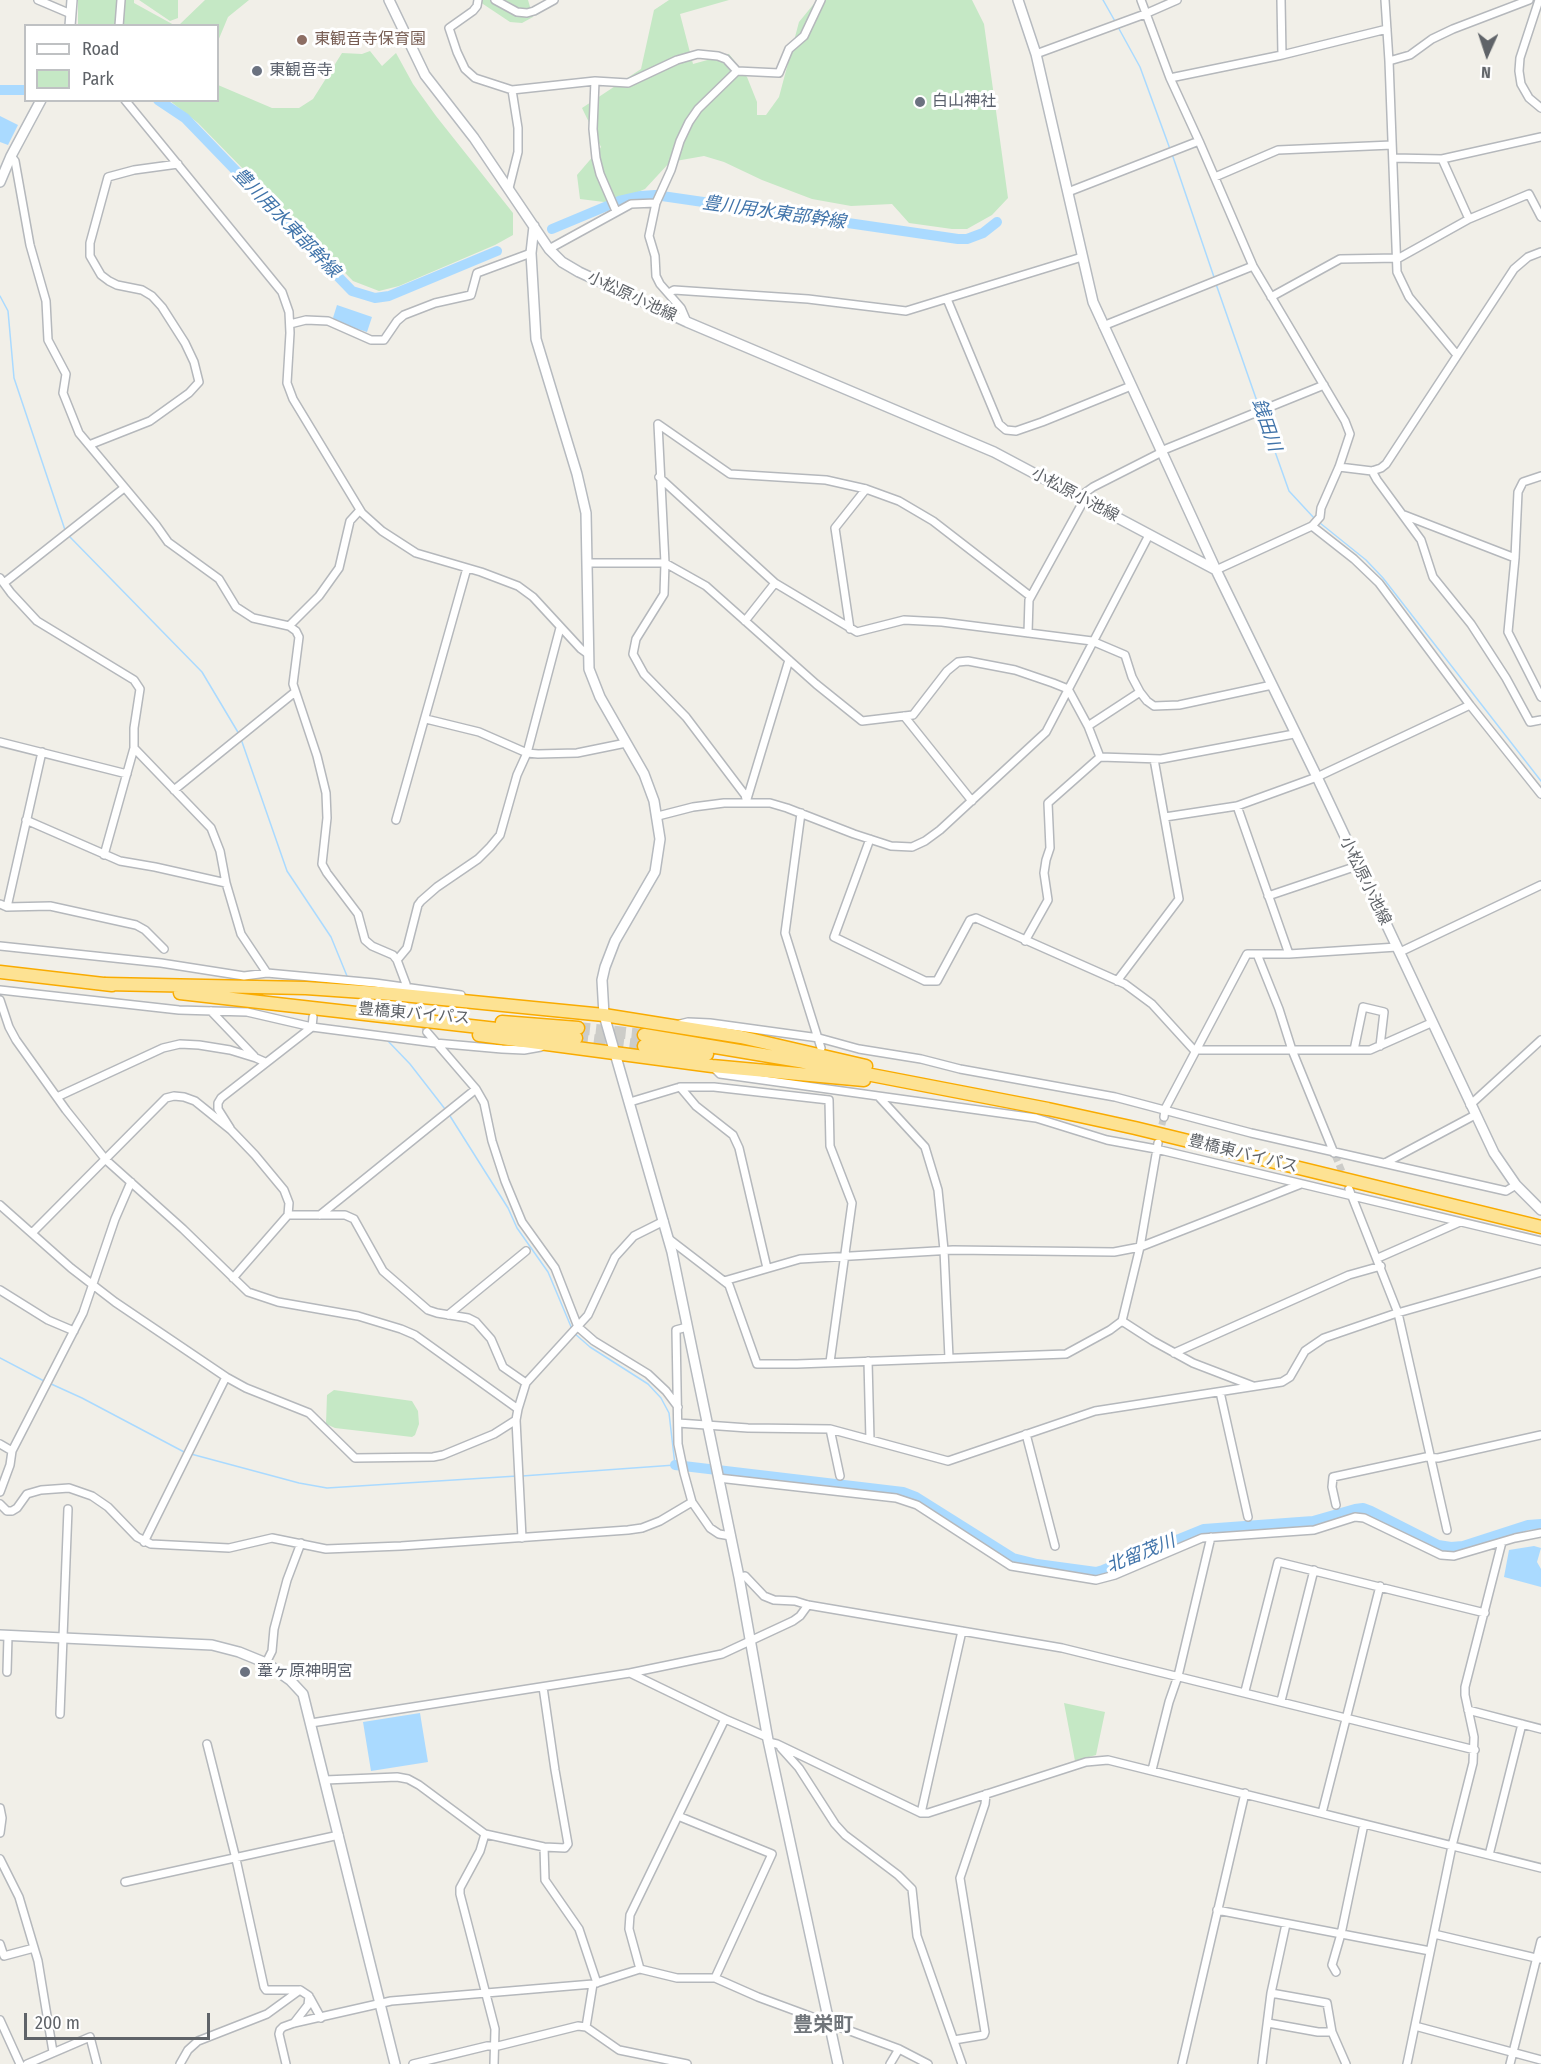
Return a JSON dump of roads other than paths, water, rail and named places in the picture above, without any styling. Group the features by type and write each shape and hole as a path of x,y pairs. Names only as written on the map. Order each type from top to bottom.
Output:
{"highway":[{"name":"豊橋東バイパス","path":"0,972 577,1033 352,1013 249,1000"},
{"path":"105,984 306,988 604,1015 741,1037 998,1099"},
{"path":"352,1013 366,1018 547,1046 712,1066 886,1082"},
{"name":"豊橋東バイパス","path":"942,1089 886,1082 644,1040 799,1061 998,1099 1135,1128 1541,1227"}],"street":[{"path":"38,0 71,14"},
{"path":"69,24 72,0"},
{"path":"119,24 121,0"},
{"name":"小松原小池線","path":"389,0 425,75 474,138 549,249 562,262 687,322 994,452 1216,570 1294,734 1317,777 1475,1115 1494,1152 1516,1185 1541,1210"},
{"path":"478,0 473,11 449,28 457,52 465,69 475,78 512,90 595,81 628,83 677,60 698,54 726,59 737,71"},
{"path":"495,0 517,12 527,13 554,0"},
{"path":"687,322 681,308 656,276 655,256 649,236 661,189 689,122 698,109 737,71 779,72 789,49 804,36 821,0"},
{"path":"1018,0 1036,54 1093,302 1216,570 1312,526 1320,517 1321,508 1350,434 1349,427 1253,266 1170,78 1141,0"},
{"path":"1036,54 1177,0"},
{"path":"1281,0 1282,55"},
{"path":"1384,0 1389,61 1396,272 1409,297 1457,355"},
{"path":"1389,61 1410,55 1432,39 1453,29 1529,0"},
{"path":"1539,0 1520,58 1519,70 1521,84 1529,98 1541,108"},
{"path":"1170,78 1282,55 1387,29"},
{"path":"595,81 594,139 600,174 616,211"},
{"path":"509,188 518,152 518,128 512,90"},
{"path":"0,182 40,102"},
{"path":"127,102 279,287 287,306 290,324 287,383 293,399 360,510 399,544 416,553 518,586 533,597 560,628 588,654"},
{"path":"1393,158 1442,159 1541,137"},
{"path":"1068,192 1199,141"},
{"path":"1215,177 1278,150 1392,145"},
{"path":"11,156 15,161 30,245 46,301 48,340 66,374 63,393 79,433 168,542 219,579 230,599 243,613 263,622 289,626 296,631 299,637 293,684 317,756 326,794 327,819 322,864 358,914 365,940 398,960 406,984"},
{"path":"1442,159 1469,219"},
{"path":"89,445 150,422 189,393 199,382 194,362 185,343 162,307 152,296 142,290 109,281 101,275 90,256 92,236 108,177 134,170 178,164"},
{"path":"1271,297 1340,259 1396,258 1469,219 1530,194 1541,218"},
{"path":"549,249 631,204 656,203"},
{"path":"534,226 531,253 536,339 577,474 586,513 589,669 600,697 644,774 658,816 660,838 655,872 615,941 604,967 602,980 604,1015 669,1239 838,2064"},
{"path":"1339,467 1372,471 1386,464 1514,269 1528,257 1541,252"},
{"path":"290,324 306,320 328,321 371,340 384,340 404,315 435,303 471,296 477,273 531,253"},
{"path":"669,293 674,291 808,299 906,311 1082,256"},
{"path":"1103,326 1253,266"},
{"path":"947,299 999,424 1006,430 1016,431 1042,422 1131,386"},
{"path":"1028,633 1030,596 1082,498 1093,487 1162,452 1324,385"},
{"path":"747,802 745,795 686,717 644,674 633,654 636,639 664,594 665,563 658,424 730,474 826,480 866,489 899,501 933,521 1030,596"},
{"path":"1372,471 1421,540 1433,578 1471,624 1506,678 1530,722 1541,720"},
{"path":"1541,476 1523,482 1518,492 1508,633 1541,697"},
{"path":"659,477 775,583 856,632 904,620 942,622 1092,641 1125,656 1140,692 1154,706 1169,707 1272,685"},
{"path":"104,855 134,748 134,728 140,701 140,689 137,684 37,621 2,580 124,488"},
{"path":"850,629 835,528 866,489"},
{"path":"289,626 319,596 339,568 350,521 360,510"},
{"path":"1404,515 1515,558"},
{"path":"1312,526 1354,559 1379,583 1470,705 1541,794"},
{"path":"658,816 693,807 747,802 770,803 891,846 912,847 925,841 1040,740 1046,732 1149,535"},
{"path":"588,563 665,563 706,586 862,721 913,715 947,671 958,662 968,661 1015,670 1068,689 1088,726 1100,757"},
{"path":"396,820 467,568"},
{"path":"746,621 775,583"},
{"path":"398,960 407,948 421,901 478,859 500,835 517,776 527,753 560,628"},
{"path":"747,802 789,660"},
{"path":"174,790 296,692"},
{"path":"1088,726 1140,692"},
{"path":"1165,817 1236,806 1317,777 1470,705"},
{"path":"904,716 972,801"},
{"path":"426,719 479,732 527,753 577,753 626,743"},
{"path":"1025,941 1048,900 1044,873 1050,848 1048,803 1100,757 1154,759 1294,734"},
{"path":"0,742 127,774"},
{"path":"134,748 211,828 220,851 226,883 241,934 267,973"},
{"path":"42,752 3,905 50,906 136,925 145,930 164,949"},
{"path":"1117,981 1179,899 1154,759"},
{"path":"1236,806 1289,954"},
{"path":"801,813 785,933 821,1048"},
{"path":"26,820 120,861 226,883"},
{"path":"870,839 834,937 925,981 937,981 972,918 1117,981 1141,994 1193,1049 1197,1050 1370,1050 1431,1023"},
{"path":"1268,896 1357,866"},
{"path":"1164,1113 1247,954 1398,949 1541,885"},
{"path":"0,946 161,963 244,976 267,973 318,982 375,983 492,999 516,1006"},
{"path":"1257,954 1334,1153"},
{"path":"0,990 178,1010 247,1012 312,1028 435,1043 524,1050 547,1046"},
{"path":"0,1000 16,1040 106,1160 248,1292 358,1316 415,1335 518,1409"},
{"path":"1354,1050 1363,1008 1384,1012 1380,1046"},
{"path":"211,1011 256,1058"},
{"path":"231,1130 218,1108 221,1098 312,1028 314,1017"},
{"path":"672,1026 688,1022 710,1023 819,1038 859,1049 1041,1083 1334,1153 1385,1162 1506,1191 1516,1185"},
{"path":"427,1032 476,1089 484,1103 499,1161 518,1212 537,1246 555,1268 575,1330 648,1374 666,1391 678,1407"},
{"path":"1470,1105 1541,1040"},
{"path":"57,1097 163,1048 180,1044 211,1047 265,1062"},
{"path":"712,1066 720,1074 827,1086 879,1096 1036,1118 1107,1140 1157,1146 1301,1184 1351,1193 1541,1241"},
{"path":"630,1102 680,1087 714,1087 829,1100 830,1146 852,1203 830,1362"},
{"path":"680,1087 696,1106 733,1135 744,1167 767,1268"},
{"path":"320,1215 476,1089"},
{"path":"879,1096 891,1112 925,1147 938,1190 944,1250 949,1358"},
{"path":"32,1233 166,1098 184,1097 195,1101 231,1130 284,1190 289,1203 288,1215 234,1278"},
{"path":"1385,1162 1475,1115"},
{"path":"669,1239 729,1285 756,1364 1066,1354 1122,1321 1140,1247 1157,1146"},
{"path":"0,1492 10,1466 12,1451 74,1331 131,1182"},
{"path":"724,1281 800,1259 944,1250 1114,1252 1140,1247 1301,1184"},
{"path":"1351,1193 1398,1313 1448,1530"},
{"path":"0,1205 92,1285 226,1377 246,1388 309,1413 355,1458 443,1455 494,1434 516,1420"},
{"path":"288,1215 345,1215 354,1220 383,1270 421,1305 437,1313 468,1318 482,1327 491,1339 503,1367 526,1383"},
{"path":"522,1538 516,1420 526,1383 588,1315 615,1257 634,1236 664,1221"},
{"path":"1378,1258 1460,1222"},
{"path":"448,1316 526,1251"},
{"path":"1174,1353 1349,1275 1381,1266"},
{"path":"678,1423 830,1430 948,1461 1095,1411 1282,1382 1290,1377 1305,1351 1324,1338 1398,1313 1541,1272"},
{"path":"0,1290 48,1320 74,1331"},
{"path":"1122,1321 1193,1363 1256,1387"},
{"path":"687,1327 676,1330 678,1444 684,1473 692,1502 710,1528 719,1534 731,1536"},
{"path":"868,1361 870,1440"},
{"path":"144,1542 226,1377"},
{"path":"1220,1392 1248,1517"},
{"path":"830,1430 840,1476"},
{"path":"1026,1434 1055,1546"},
{"path":"1336,1505 1332,1486 1333,1477 1426,1457 1438,1458 1541,1435"},
{"path":"0,1444 12,1451"},
{"path":"717,1472 907,1501 1011,1566 1096,1580 1109,1578 1202,1538 1314,1530 1355,1517 1364,1518 1440,1555 1454,1556 1541,1533"},
{"path":"0,1504 7,1511 12,1511 27,1494 41,1490 69,1488 92,1496 108,1507 136,1537 151,1544 229,1548 272,1538 326,1549 522,1538 642,1528 660,1521 692,1502"},
{"path":"60,1714 68,1509"},
{"path":"1152,1770 1178,1676 1211,1537"},
{"path":"1407,2064 1452,1846 1475,1750 1465,1695 1466,1687 1502,1542"},
{"path":"266,1663 272,1651 274,1629 287,1580 301,1543"},
{"path":"1245,1691 1278,1562 1485,1613"},
{"path":"1281,1701 1314,1570"},
{"path":"739,1577 745,1576 750,1579 764,1596 774,1599 1062,1648 1245,1691 1475,1750"},
{"path":"1322,1813 1380,1586"},
{"path":"311,1723 630,1673 722,1654 793,1621 808,1605"},
{"path":"921,1813 962,1631"},
{"path":"6,1672 4,1636 212,1645 239,1652 266,1663 290,1680 303,1694 311,1723 395,2064"},
{"path":"630,1673 921,1813 928,1813 1097,1760 1108,1760 1541,1868"},
{"path":"326,1780 398,1777 408,1779 485,1834 544,1847 565,1848 568,1844 543,1687"},
{"path":"1468,1710 1541,1729"},
{"path":"640,1969 629,1929 630,1916 725,1719"},
{"path":"1489,1855 1522,1724"},
{"path":"771,1741 799,1768 835,1824 845,1835 898,1875 912,1889 914,1926 962,2064"},
{"path":"207,1744 236,1858 264,1987 266,1990 300,1990 309,1996 321,2018"},
{"path":"1182,2064 1245,1793"},
{"path":"954,2040 984,2035 985,2032 960,1878 985,1804 986,1794"},
{"path":"0,1809 2,1818 0,1833"},
{"path":"678,1816 772,1854 715,1978"},
{"path":"1336,1972 1332,1965 1341,1934 1364,1824"},
{"path":"485,1834 480,1851 460,1888 495,2029 494,2064"},
{"path":"125,1882 339,1835"},
{"path":"544,1847 545,1880 579,1929 595,1983 586,2027"},
{"path":"0,1860 19,1897 34,1948 42,1981 53,2052"},
{"path":"1217,1910 1430,1951"},
{"path":"1262,2064 1271,1993 1286,1924"},
{"path":"1434,1934 1539,1958"},
{"path":"1510,2064 1539,1958 1541,1941"},
{"path":"0,1944 4,1956 34,1948"},
{"path":"286,2064 279,2034 280,2030 294,2023 380,2003 595,1983 640,1969 677,1978 715,1978 758,1997 899,2049 927,2064"},
{"path":"180,2064 188,2050 198,2041 267,2014 300,1990"},
{"path":"1271,1993 1327,2003 1332,2032 1346,2064"},
{"path":"294,2023 308,2005 309,1996"},
{"path":"0,2020 20,2064"},
{"path":"1268,2023 1318,2032 1332,2032"},
{"path":"413,2064 578,2026 586,2027 619,2050 687,2064"},
{"path":"1415,2026 1541,2060"},
{"path":"27,2064 90,2037 97,2064"},
{"path":"891,2064 899,2049"}],"water":[{"path":"0,116 18,125 8,145 0,142"},
{"path":"337,305 372,317 367,332 332,321"},
{"path":"1534,1546 1541,1548 1537,1562 1541,1569 1541,1587 1504,1577 1509,1550"},
{"path":"420,1713 428,1762 371,1771 363,1722"}],"waterway":[{"name":"銭田川","path":"1103,0 1116,23"},
{"name":"銭田川","path":"1118,27 1140,67 1170,149"},
{"name":"豊川用水東部幹線","path":"0,90 24,90"},
{"name":"豊川用水東部幹線","path":"161,102 185,118 352,291 375,298 389,296 497,251"},
{"name":"銭田川","path":"1172,154 1215,280"},
{"name":"豊川用水東部幹線","path":"552,229 619,201 655,195 958,239 967,239 983,233 997,222"},
{"name":"銭田川","path":"1216,284 1259,407"},
{"path":"0,296 8,311 14,378 65,530"},
{"name":"銭田川","path":"1262,415 1289,491 1314,518"},
{"name":"銭田川","path":"1320,523 1366,560 1383,578 1541,781"},
{"path":"69,536 202,672 239,734"},
{"path":"241,739 287,871 331,937 347,976"},
{"path":"387,1040 410,1064 445,1109"},
{"path":"450,1116 508,1208 517,1228 548,1272 572,1329"},
{"path":"522,1476 675,1465 669,1413 661,1398 648,1384 590,1347 574,1333"},
{"path":"0,1358 44,1381"},
{"path":"49,1383 186,1453"},
{"path":"191,1454 299,1483 327,1488 517,1476"},
{"name":"北留茂川","path":"675,1465 903,1492 916,1497 1013,1558 1037,1564 1096,1572 1204,1529 1313,1521 1363,1508 1438,1545 1451,1547 1463,1546 1528,1525 1541,1524"}],"tunnel":[{"path":"411,995 427,1032"},
{"path":"578,1028 644,1035"},
{"path":"576,1038 644,1046"},
{"path":"1159,1135 1164,1117"},
{"path":"1335,1155 1346,1181"}],"place":[{"name":"東観音寺保育園","path":"302,40"},
{"name":"東観音寺","path":"257,71"},
{"name":"白山神社","path":"920,102"},
{"name":"葦ヶ原神明宮","path":"245,1672"}],"district":[{"name":"豊栄町","path":"823,2025"}]}
